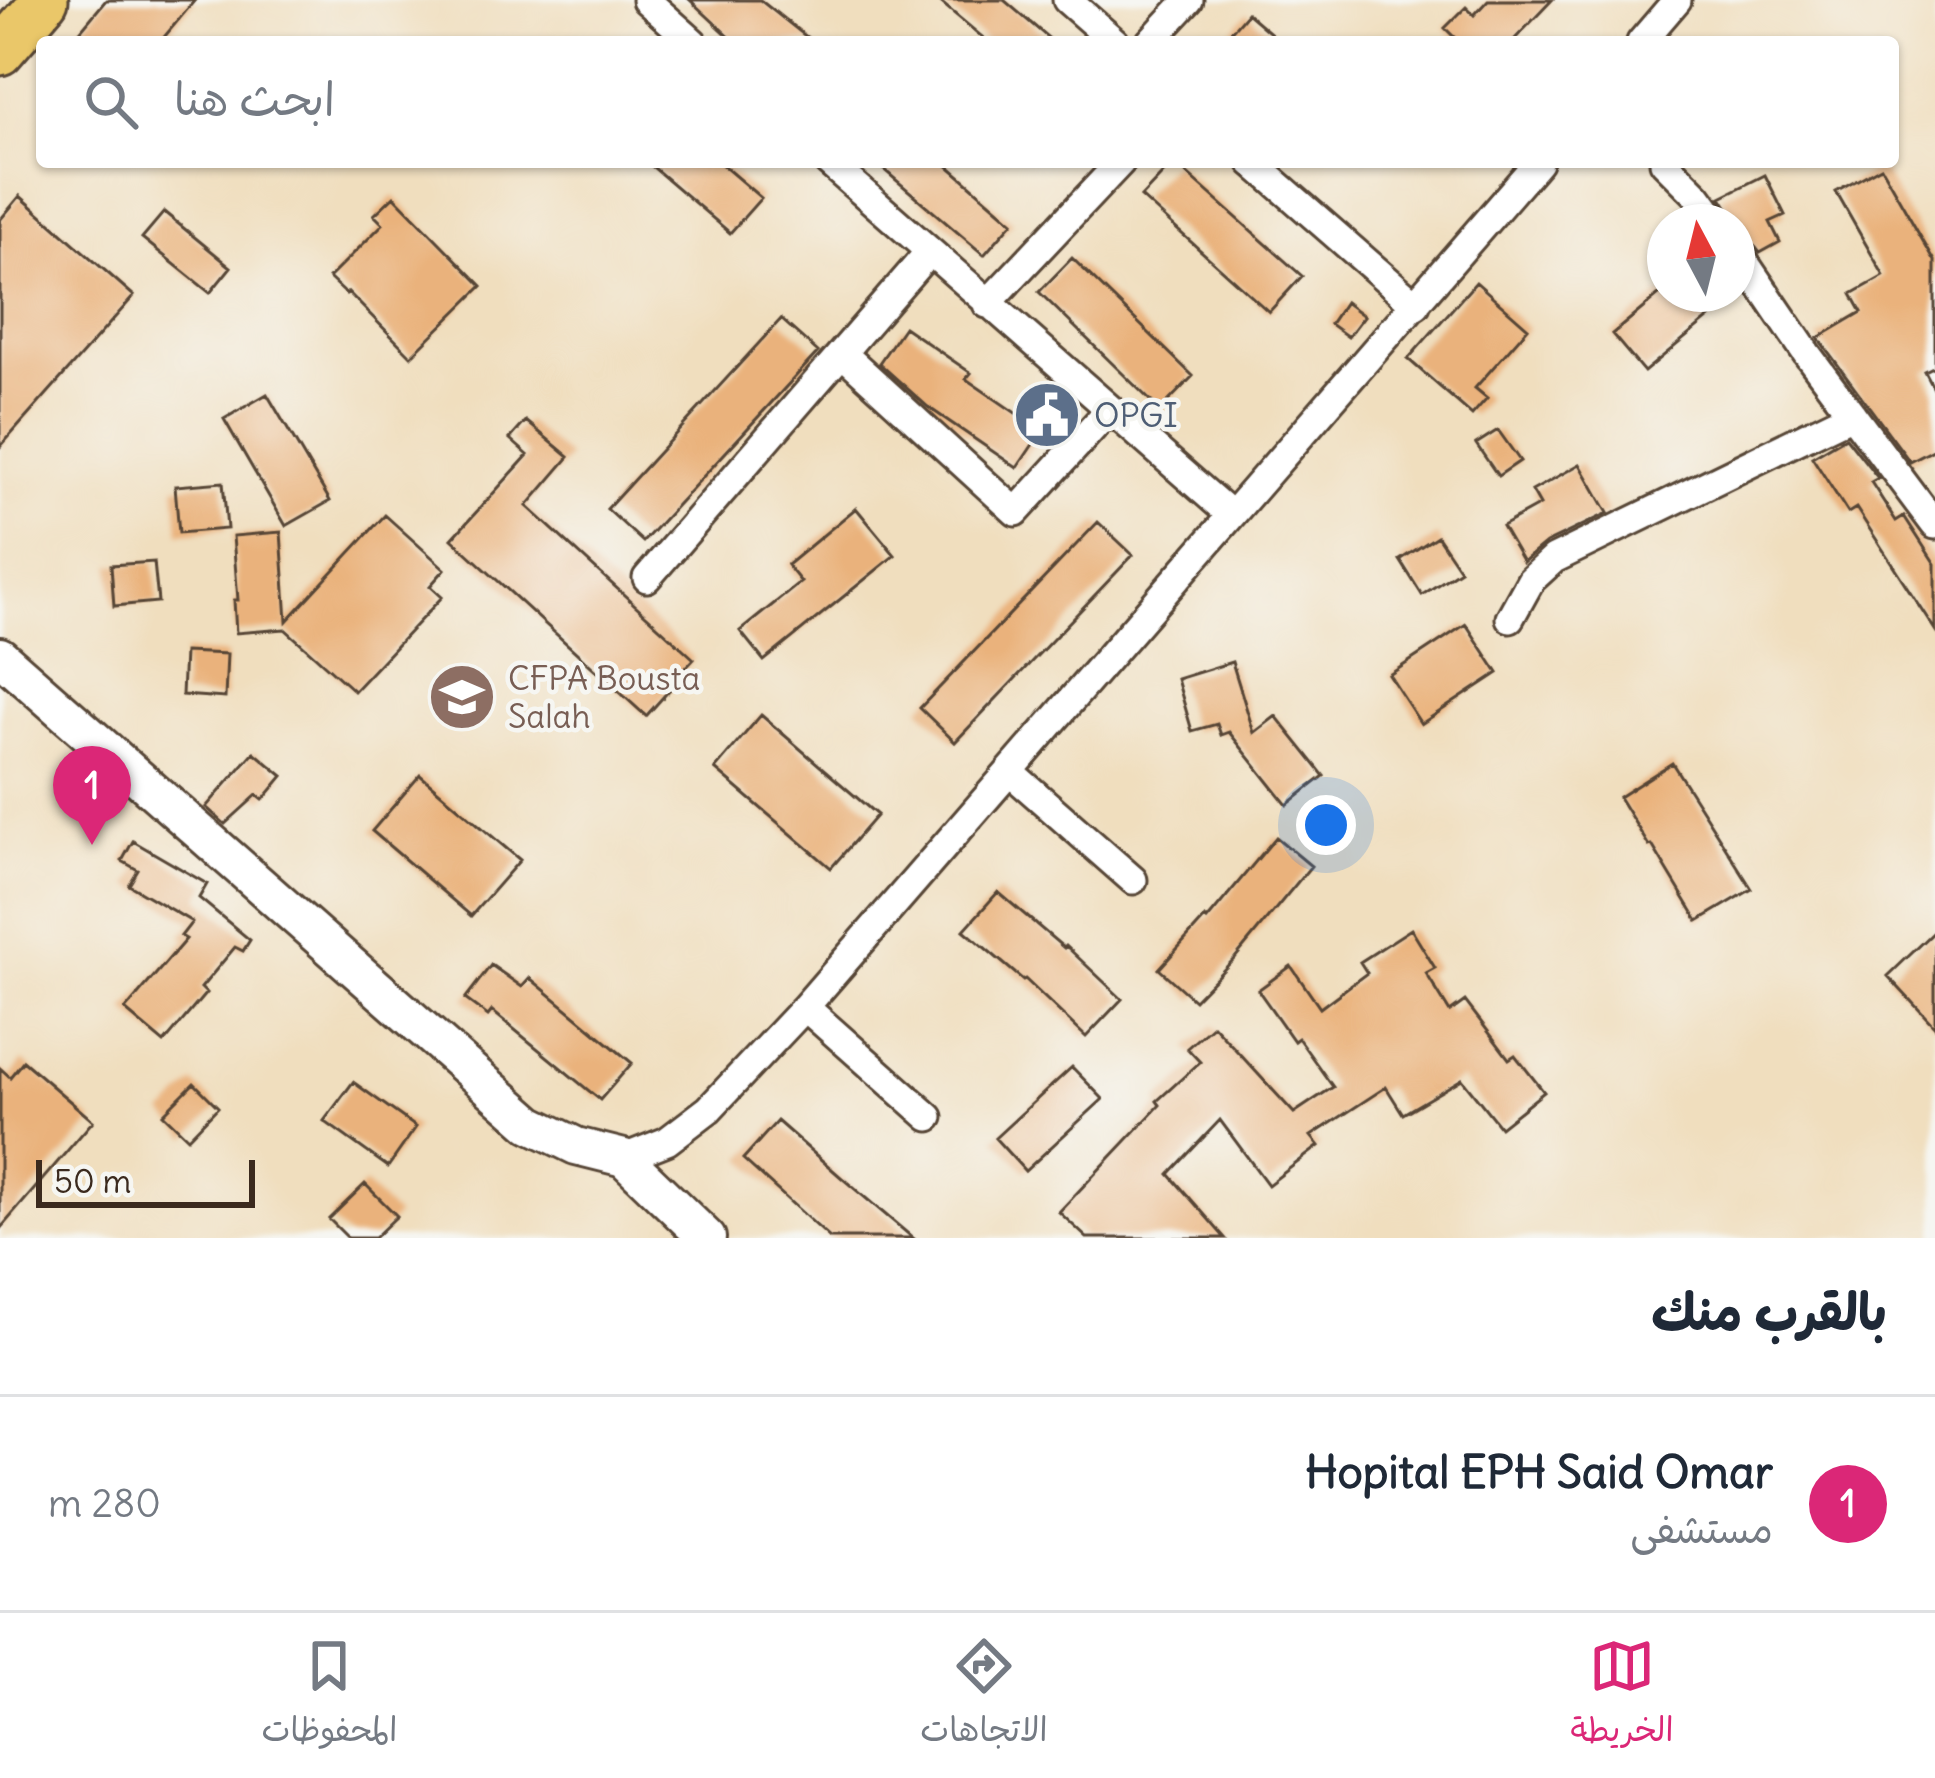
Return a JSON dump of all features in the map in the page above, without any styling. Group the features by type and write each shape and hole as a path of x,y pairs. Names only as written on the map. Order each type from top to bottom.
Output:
{"main road":[{"path":"0,52 45,0"}],"street":[{"path":"646,0 687,36"},
{"path":"1067,0 1108,36"},
{"path":"1156,36 1189,0"},
{"path":"1646,36 1677,0"},
{"path":"835,168 1231,515"},
{"path":"987,304 1115,168"},
{"path":"1259,168 1416,305"},
{"path":"624,1158 667,1141 709,1109 805,1007 1533,168"},
{"path":"1670,168 1704,204"},
{"path":"646,578 929,252"},
{"path":"1755,277 1935,525"},
{"path":"842,353 1016,512 1110,409"},
{"path":"1510,618 1531,580 1554,559 1852,414"},
{"path":"0,656 531,1124 576,1146 624,1158 707,1238"},
{"path":"1010,772 1132,880"},
{"path":"805,1007 929,1117"}],"building":[{"path":"106,0 195,0 165,36 76,36"},
{"path":"690,0 760,0 805,36 729,36"},
{"path":"938,0 1004,0 1046,36 981,36"},
{"path":"1488,0 1552,0 1518,36 1453,36 1445,28 1466,7 1474,15"},
{"path":"1247,13 1274,36 1227,36"},
{"path":"654,168 726,168 761,198 730,233"},
{"path":"882,168 951,168 1013,222 984,255"},
{"path":"1168,168 1181,168 1302,276 1269,312 1141,197"},
{"path":"1882,168 1935,261 1935,367 1925,372 1935,391 1935,449 1910,462 1818,338 1862,312 1852,294 1884,276 1836,192"},
{"path":"1765,175 1785,215 1770,222 1780,242 1760,253 1755,247 1755,204 1725,204 1721,197"},
{"path":"20,196 134,296 0,447 0,220"},
{"path":"394,196 482,286 411,356 329,278 383,224 374,215"},
{"path":"164,212 231,267 210,293 142,238"},
{"path":"1072,258 1193,376 1160,410 1039,292"},
{"path":"1476,282 1528,328 1475,388 1487,398 1472,415 1408,359"},
{"path":"1345,302 1364,316 1348,337 1330,324"},
{"path":"1647,305 1647,312 1716,312 1644,372 1612,334"},
{"path":"781,319 818,352 643,542 607,509"},
{"path":"904,327 971,373 966,379 1042,431 1017,468 928,407 879,363"},
{"path":"267,394 330,501 286,526 224,419"},
{"path":"526,421 569,457 527,506 694,659 646,716 452,539 528,455 510,439"},
{"path":"1498,430 1520,461 1498,476 1476,444"},
{"path":"1846,437 1878,478 1871,482 1896,521 1904,516 1935,564 1935,630 1856,508 1848,513 1812,457"},
{"path":"1580,464 1608,513 1546,543 1523,562 1502,526 1540,505 1532,491"},
{"path":"223,482 227,529 179,533 175,486"},
{"path":"856,508 895,555 764,661 740,631 801,582 787,565"},
{"path":"385,515 445,569 430,586 442,597 354,691 285,629 236,633 233,536 281,532 287,621"},
{"path":"1098,522 1133,555 955,742 920,708"},
{"path":"1437,536 1460,570 1422,595 1400,560"},
{"path":"154,562 158,602 114,606 111,565"},
{"path":"1466,624 1498,673 1421,724 1389,675"},
{"path":"184,652 227,654 225,698 182,695"},
{"path":"1232,662 1254,733 1276,716 1324,776 1287,805 1229,732 1221,735 1217,724 1192,731 1177,679"},
{"path":"761,715 877,815 831,868 715,769"},
{"path":"254,752 283,776 263,800 257,795 225,824 206,807"},
{"path":"1672,763 1752,889 1698,921 1619,797"},
{"path":"420,775 520,860 471,916 372,831"},
{"path":"1276,837 1311,866 1194,1000 1159,969"},
{"path":"133,841 207,884 199,898 250,940 243,951 235,947 201,988 206,993 164,1043 125,1010 186,939 181,936 192,922 129,885 138,870 122,861"},
{"path":"998,892 1122,999 1086,1037 964,930"},
{"path":"1411,929 1435,968 1426,973 1450,1012 1465,1001 1509,1059 1515,1055 1544,1092 1500,1127 1462,1079 1403,1114 1386,1087 1311,1136 1319,1146 1268,1185 1220,1120 1169,1174 1225,1238 1087,1238 1059,1212 1160,1105 1157,1101 1200,1062 1187,1048 1213,1025 1294,1113 1333,1087 1258,990 1291,966 1320,1008 1367,973 1360,962"},
{"path":"1935,931 1935,1027 1888,976"},
{"path":"491,965 522,987 530,978 632,1063 600,1100 492,1011 488,1016 465,999"},
{"path":"23,1061 93,1121 0,1229 0,1068 10,1077"},
{"path":"1072,1067 1103,1099 1025,1171 995,1138"},
{"path":"353,1082 416,1127 388,1167 324,1121"},
{"path":"194,1083 218,1107 188,1138 163,1114"},
{"path":"777,1121 913,1238 830,1238 743,1159"},
{"path":"365,1184 397,1216 374,1238 348,1238 329,1219"}],"place":[{"name":"OPGI","path":"1047,415"},
{"name":"CFPA Bousta Salah","path":"462,697"},
{"name":"Hopital EPH Said Omar","path":"92,845"}]}
